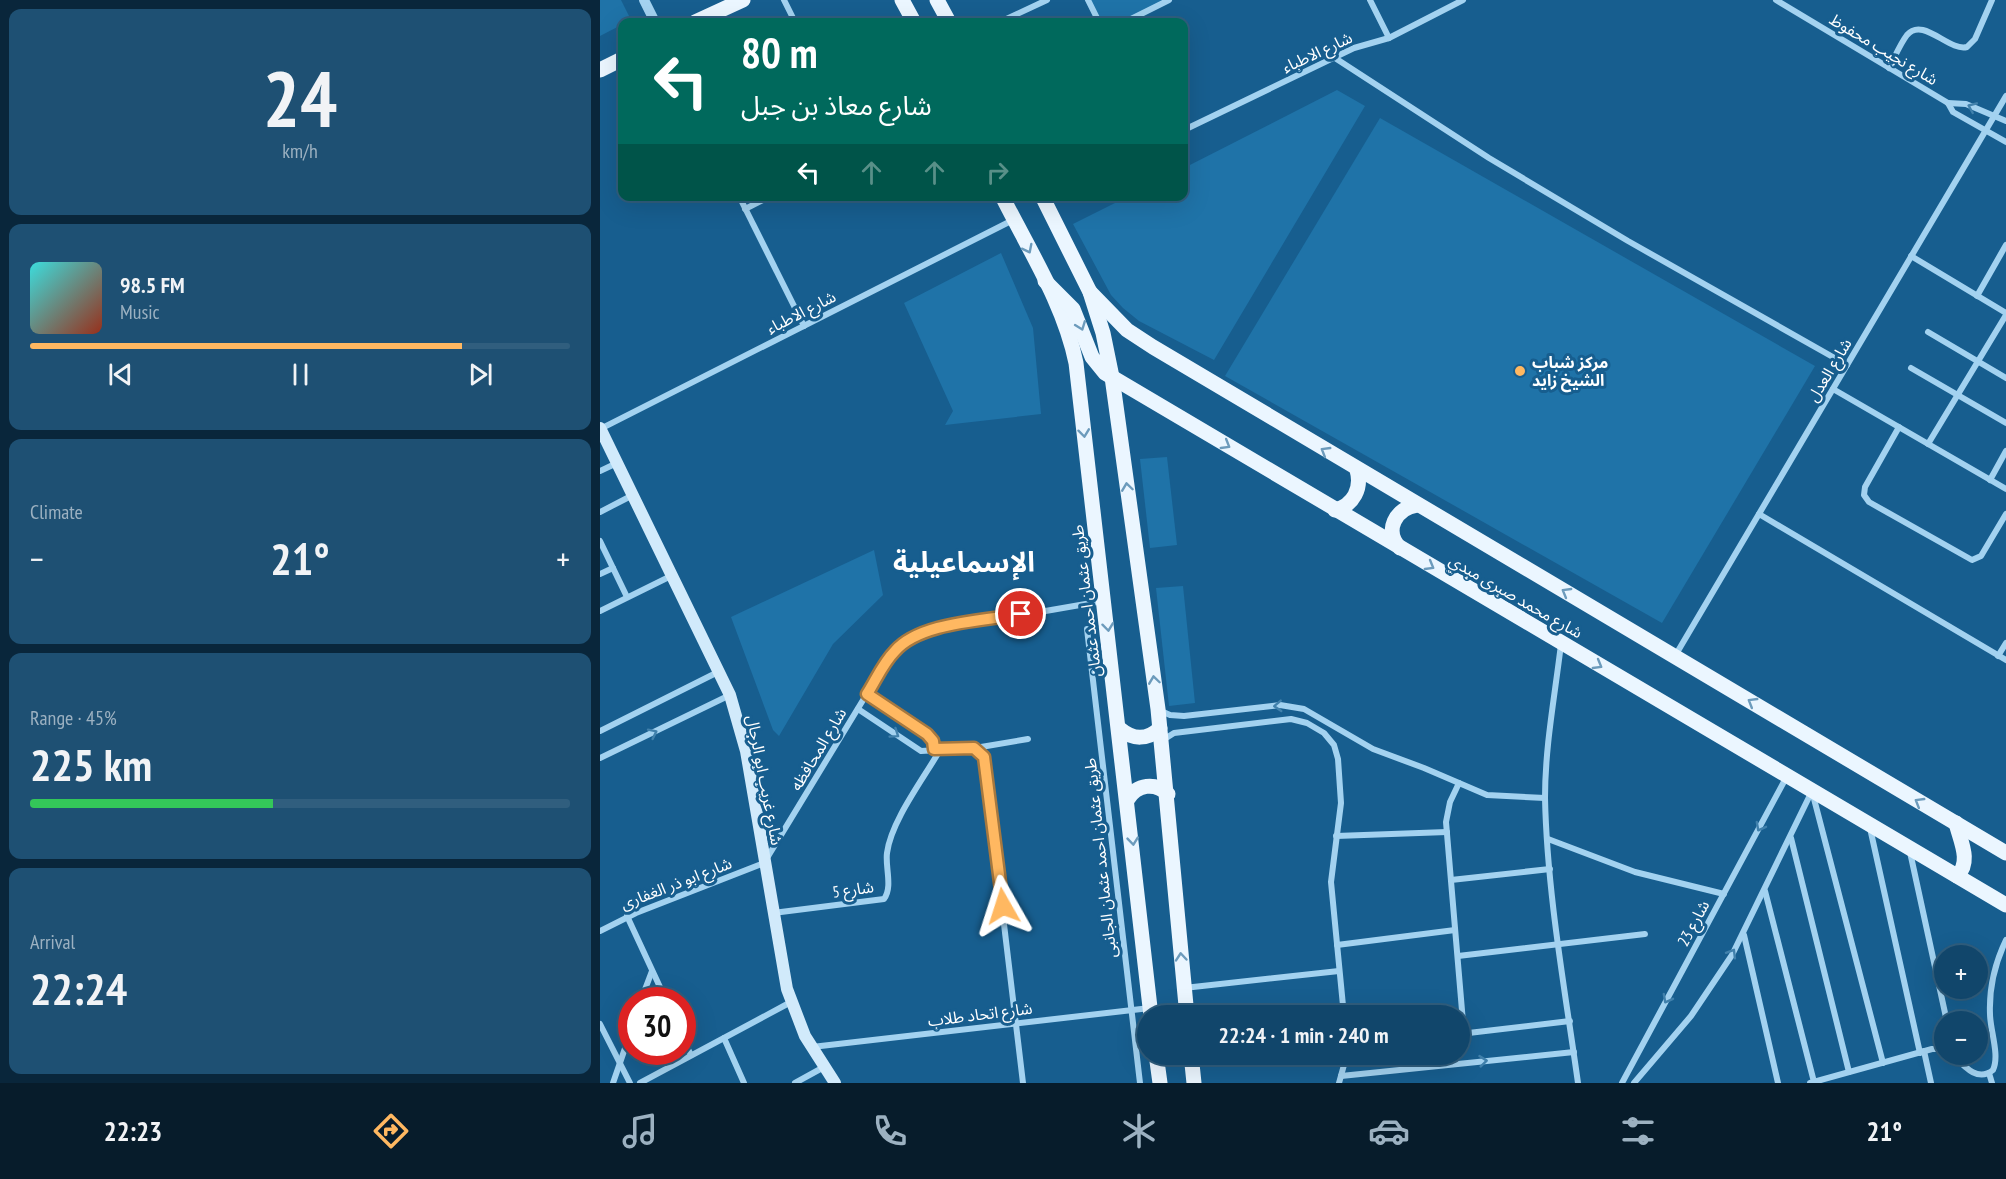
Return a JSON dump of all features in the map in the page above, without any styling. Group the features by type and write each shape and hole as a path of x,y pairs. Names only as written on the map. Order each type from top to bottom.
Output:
{"main road":[{"path":"704,18 743,0"},
{"path":"902,0 912,18"},
{"path":"938,0 947,18"},
{"path":"600,70 618,61"},
{"name":"طريق عثمان احمد عثمان","path":"1004,201 1066,326 1076,363 1150,1005"},
{"path":"1046,201 1090,292 1103,333 1112,377 1161,734 1186,1005"},
{"name":"شارع محمد صبرى مبدي","path":"1045,281 1073,309 1092,357 1100,368 1112,377 2006,905"},
{"name":"شارع محمد صبرى مبدي","path":"1090,292 1139,339 2006,853"},
{"name":"شارع غريب ابو الرجال","path":"600,428 730,695 746,751 772,913 790,1002 811,1047 835,1083"},
{"path":"1335,510 1353,498 1359,485 1357,470"},
{"path":"1400,548 1392,536 1394,521 1403,509 1417,505"},
{"path":"1120,729 1131,736 1161,734"},
{"path":"1128,799 1136,790 1147,786 1158,787 1168,794"},
{"path":"1956,824 1965,860 1964,867 1957,876"},
{"path":"1158,1065 1160,1083"},
{"path":"1192,1065 1194,1083"}],"street":[{"path":"644,0 653,18"},
{"path":"784,0 793,18"},
{"path":"1009,18 1047,0"},
{"path":"1088,0 1097,18"},
{"path":"1133,18 1169,0"},
{"path":"1370,0 1389,38"},
{"name":"شارع الاطباء","path":"1188,128 1354,48 1389,38 1463,0"},
{"name":"شارع نجيب محفوظ","path":"1776,0 1948,103 1953,112 2006,142"},
{"path":"1889,68 1908,34 1916,29 1924,30 1957,48 1967,47 1975,39 1992,0"},
{"path":"1335,58 1489,158 1628,242 1847,365"},
{"name":"شارع العدل","path":"1675,657 2006,96"},
{"name":"شارع نجيب محفوظ","path":"1948,103 1960,103 1995,114 2006,121"},
{"path":"741,201 804,326"},
{"path":"745,209 761,201"},
{"name":"شارع الاطباء","path":"600,428 1014,220"},
{"path":"1977,296 2006,244"},
{"path":"1911,256 2006,314 1928,444"},
{"path":"1928,332 2006,378"},
{"path":"1911,368 2006,423"},
{"path":"1833,389 2006,489"},
{"path":"1899,427 1865,487 1864,495 1869,502 1972,560 1981,556 2006,514"},
{"path":"1989,480 2006,451"},
{"path":"600,471 617,462"},
{"path":"600,512 633,495"},
{"path":"1759,514 2006,660"},
{"path":"600,542 627,597"},
{"path":"600,574 613,568"},
{"path":"600,611 673,575"},
{"name":"شارع المحافظه","path":"764,863 896,650 914,636 936,629 1104,600"},
{"name":"طريق عثمان احمد عثمان الجانبى","path":"1087,629 1140,1083"},
{"path":"1562,643 1547,749 1545,798 1550,869 1578,1083"},
{"path":"1998,656 2006,643"},
{"path":"600,731 720,671"},
{"path":"867,694 927,734 937,749"},
{"path":"600,758 730,695"},
{"path":"1158,709 1170,715 1184,716 1288,705 1304,709 1373,749 1487,795 1545,798"},
{"path":"858,709 918,749 974,748 1028,740"},
{"path":"1161,734 1282,718 1307,723 1324,733 1334,745 1338,759 1341,803 1331,882 1343,1005"},
{"path":"1324,733 1332,724"},
{"path":"974,748 982,753 987,765 1023,1083"},
{"name":"شارع 5","path":"772,913 884,899 888,891 886,861 892,836 937,749"},
{"name":"شارع 23","path":"1622,1083 1787,776"},
{"path":"1459,783 1447,812 1447,832 1461,1005"},
{"path":"1634,1083 1690,1016 1744,934 1812,792"},
{"path":"1812,792 1883,1062"},
{"path":"1870,825 1931,1083"},
{"path":"1336,836 1447,832"},
{"path":"1791,837 1849,1072"},
{"path":"1548,839 1635,872 1724,894"},
{"path":"1910,848 1945,1011"},
{"name":"شارع ابو ذر الغفارى","path":"600,931 627,916 764,863"},
{"path":"1451,880 1550,869"},
{"path":"1765,891 1812,1082 1934,1050"},
{"path":"627,916 660,987"},
{"path":"1336,945 1455,930"},
{"path":"1458,956 1645,934"},
{"path":"1744,934 1778,1083"},
{"path":"1992,1083 1989,1073 1996,1060 1991,1030 1990,996 1998,961 2006,940"},
{"path":"646,987 652,971"},
{"path":"1184,988 1339,971"},
{"path":"696,1052 790,1002"},
{"name":"شارع اتحاد طلاب","path":"811,1047 1137,1011"},
{"path":"1470,1033 1570,1021"},
{"path":"600,1024 618,1060"},
{"path":"724,1038 744,1083"},
{"path":"1344,1065 1340,1080 1574,1052"},
{"path":"613,1083 618,1065"},
{"path":"621,1065 630,1083"},
{"path":"640,1083 673,1065"},
{"path":"1964,1065 1975,1074 1989,1073"},
{"path":"795,1083 824,1067"}],"shaded area":[{"path":"600,0 621,0 630,18 618,18 618,27 600,36"},
{"path":"1090,0 1165,0 1129,18 1100,18"},
{"path":"1337,90 1365,106 1214,360 1139,321 1123,308 1111,295 1073,224 1119,201 1188,201 1188,166"},
{"name":"مركز شباب الشيخ زايد","path":"1380,118 1815,366 1662,623 1225,376"},
{"path":"1001,253 1033,328 1041,414 945,425 953,411 904,303"},
{"path":"1167,457 1177,545 1150,548 1140,459"},
{"path":"874,550 883,595 833,644 779,736 773,730 731,617"},
{"path":"1183,586 1195,703 1169,706 1156,588"}],"place":[{"name":"مركز شباب الشيخ زايد","path":"1520,371"}],"district":[{"name":"الإسماعيلية","path":"964,562"}],"route":[{"path":"1003,906 987,765 982,753 974,748 934,749 933,741 927,734 867,694 888,659 904,642 914,636 936,629 1021,614"}]}
